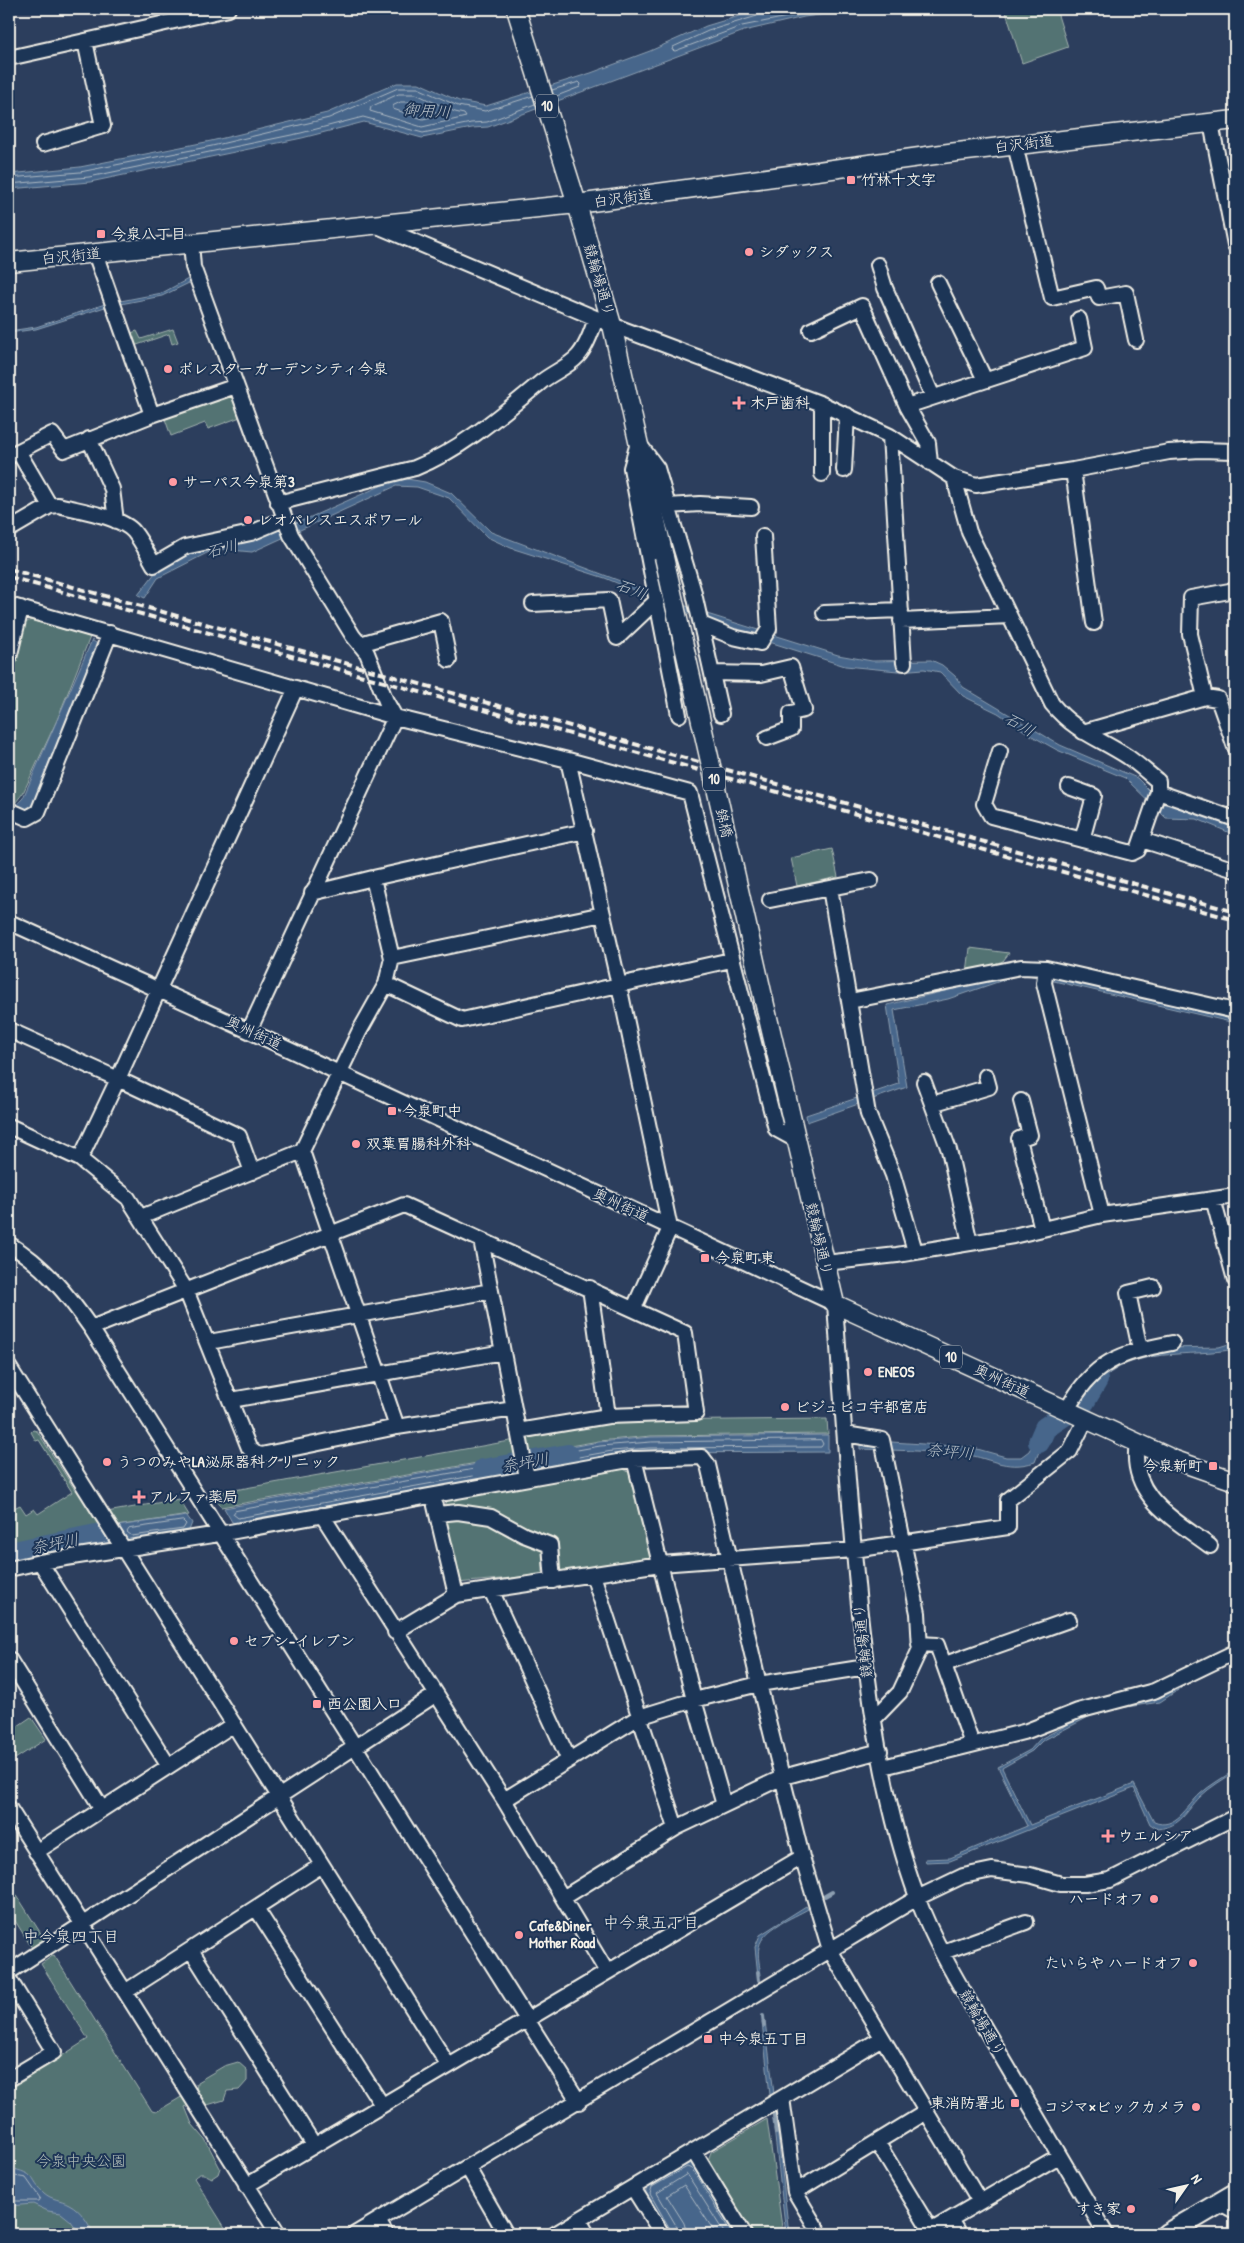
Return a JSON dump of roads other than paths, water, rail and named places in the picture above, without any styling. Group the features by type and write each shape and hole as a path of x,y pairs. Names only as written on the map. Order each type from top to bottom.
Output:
{"highway":[{"path":"1168,2234 1230,2202"}],"main road":[{"name":"競輪場通り","path":"516,9 577,204 604,322 638,442 664,557"},
{"name":"白沢街道","path":"9,262 577,204 850,165 1235,120"},
{"name":"錦橋","path":"664,557 764,1001"},
{"name":"競輪場通り","path":"764,1001 835,1304"},
{"name":"奥州街道","path":"835,1304 1138,1443 1197,1469 1235,1481"}],"street":[{"path":"9,58 228,9"},
{"path":"43,144 103,126 85,41"},
{"path":"1211,122 1235,245"},
{"path":"1015,145 1052,298 1096,288 1099,298 1126,293 1136,340"},
{"path":"374,224 604,322 822,404 890,436 954,478 976,485 1073,470 1169,452 1200,450 1235,452"},
{"path":"191,242 193,267 291,535 366,653 386,701 395,717"},
{"path":"95,253 152,415"},
{"path":"878,265 885,288 933,397"},
{"path":"938,283 985,380"},
{"path":"811,330 862,306 907,406 928,443 930,463"},
{"path":"907,406 1085,348 1079,320"},
{"path":"278,503 416,468 432,462 508,410 540,383 578,356 588,340 604,322"},
{"path":"50,506 13,454 52,434 64,450 152,415 236,386"},
{"path":"822,404 822,474"},
{"path":"844,470 847,416"},
{"path":"890,436 904,663"},
{"path":"89,439 112,490 116,521"},
{"path":"638,442 657,468 693,589 721,714"},
{"path":"638,442 631,468 680,715"},
{"path":"1073,470 1094,623"},
{"path":"954,478 969,532 1052,704 1064,719 1128,757 1158,782 1158,792 1138,850 1132,853 991,816 984,804 1000,751"},
{"path":"668,506 700,504 751,507"},
{"path":"14,527 50,506 58,505 116,521 134,531 154,565 185,547 251,533 284,518"},
{"path":"701,624 733,637 760,643 769,629 763,536"},
{"path":"1205,697 1190,634 1191,598 1235,590"},
{"path":"533,604 609,600 617,638 656,601"},
{"path":"9,658 15,606 395,717 568,760 690,793 731,960 776,1129 796,1140"},
{"path":"824,613 901,616 1009,616"},
{"path":"360,644 441,621 449,660"},
{"path":"9,810 27,818 38,812 110,633"},
{"path":"712,673 760,674 791,667 804,710 791,713 791,729 767,738"},
{"path":"80,1159 296,688"},
{"path":"1083,732 1205,697 1218,700 1235,747"},
{"path":"249,1031 395,717"},
{"path":"568,760 619,985 670,1228 634,1308"},
{"path":"1069,788 1094,796 1082,840"},
{"path":"1158,792 1235,819"},
{"path":"312,893 585,831"},
{"path":"1142,840 1235,870"},
{"path":"141,1217 302,1152 339,1073 386,984 392,958 373,878"},
{"path":"770,900 871,880"},
{"path":"830,888 868,1114 893,1175 915,1251"},
{"path":"392,958 603,914"},
{"name":"奥州街道","path":"9,922 249,1031 835,1304"},
{"path":"386,984 462,1020 731,960"},
{"path":"850,1001 1021,967 1046,968 1235,1011"},
{"path":"1046,968 1044,983 1102,1215"},
{"path":"9,1030 239,1136 252,1172"},
{"path":"932,1104 989,1087 986,1076"},
{"path":"924,1082 949,1150 970,1243"},
{"path":"1021,1101 1030,1135 1019,1139 1042,1229"},
{"path":"9,1126 80,1159 128,1198 186,1290 209,1342 249,1448 254,1453 261,1455 397,1427 514,1409"},
{"path":"302,1152 397,1427"},
{"path":"825,1263 970,1243 1102,1215 1235,1196"},
{"path":"1213,1199 1235,1280"},
{"path":"91,1328 404,1204 685,1332 696,1413 608,1416 518,1431"},
{"path":"481,1240 527,1478"},
{"path":"9,1244 55,1280 91,1328 219,1534 579,2102"},
{"path":"1140,1349 1128,1293 1153,1287"},
{"path":"590,1288 608,1416"},
{"path":"209,1342 491,1291"},
{"name":"競輪場通り","path":"835,1304 844,1434 866,1667 882,1767 898,1834 917,1898 943,1952 1059,2156 1106,2234"},
{"path":"1067,1411 1075,1395 1096,1371 1108,1362 1140,1349 1172,1343"},
{"path":"231,1400 503,1352"},
{"path":"9,1367 448,2065"},
{"path":"396,1632 456,1595 660,1564 854,1550 902,1541 1008,1527 1008,1500 1070,1451 1085,1419"},
{"path":"844,1434 882,1440 918,1613 920,1649 900,1692 873,1720"},
{"path":"1138,1443 1136,1453 1138,1473 1153,1503 1210,1546"},
{"path":"9,1569 40,1562 219,1534 634,1459 702,1458 708,1465 802,1857 830,1950 980,2202"},
{"path":"634,1459 694,1700 724,1805"},
{"path":"433,1494 456,1595"},
{"path":"437,1514 458,1512 491,1517 524,1535 550,1545 553,1581"},
{"path":"322,1514 504,1800 607,1972"},
{"path":"40,1562 168,1766"},
{"path":"593,1575 638,1717 676,1828"},
{"path":"491,1590 569,1760"},
{"path":"945,1664 1069,1620"},
{"path":"919,1644 937,1645 972,1744"},
{"path":"882,1767 942,1754 972,1744 1027,1731 1078,1711 1154,1691 1235,1652"},
{"path":"9,1659 102,1809"},
{"path":"504,1800 638,1717 694,1700 759,1684 866,1667"},
{"path":"9,1972 435,1694"},
{"path":"36,1852 234,1724"},
{"path":"563,1898 676,1828 783,1777 880,1751"},
{"path":"9,1808 278,2234"},
{"path":"355,2234 579,2102 917,1898 963,1876 992,1870 1030,1876 1061,1884 1085,1884 1110,1880 1235,1817"},
{"path":"246,2186 802,1857"},
{"path":"125,1992 322,1865"},
{"path":"256,1908 382,2105"},
{"path":"943,1952 1026,1922"},
{"path":"191,1950 314,2145"},
{"path":"9,1979 54,2052 9,2079"},
{"path":"556,2234 882,2038"},
{"path":"781,2099 795,2192 820,2234"},
{"path":"795,2192 926,2112"},
{"path":"878,2142 928,2233 1059,2156"},
{"path":"694,2152 744,2234"},
{"path":"468,2168 506,2234"},
{"path":"633,2188 662,2234"},
{"path":"579,2220 587,2234"},
{"path":"950,2220 959,2234"},
{"path":"378,2221 386,2234"}],"water":[{"name":"御用川","path":"762,9 864,9 804,17 744,31 488,127 472,128 422,138 364,122 302,138 90,182 9,189 9,174 80,167 211,141 327,113 397,83 419,83 459,101 486,106 591,73 650,51 706,26"},
{"path":"190,278 191,282 162,296 105,307 36,329 9,333 9,331 36,327 105,304 162,293"},
{"name":"石川","path":"407,479 425,482 451,493 491,532 707,614 838,655 872,661 931,660 942,665 955,676 963,687 1060,745 1137,778 1163,804 1189,806 1235,823 1235,835 1197,819 1166,818 1125,778 1057,750 1032,736 998,713 963,696 940,672 924,669 898,671 845,666 719,626 605,578 511,548 487,537 449,498 417,487 396,486 252,552 220,549 207,553 158,578 145,598 138,595 155,573 195,551 247,539 304,520 394,480"},
{"path":"92,640 101,647 34,802 9,832 9,813 23,798"},
{"path":"1027,971 1235,1020 1235,1023 1028,975 1018,975 948,999 894,1010 907,1087 807,1122 806,1115 899,1084 887,1005"},
{"path":"1235,1342 1235,1349 1163,1355 1128,1363 1112,1372 1098,1384 1083,1406 1077,1403 1104,1368 1165,1348 1219,1347"},
{"path":"1055,1418 1062,1421 1047,1431 1035,1462 1024,1465 1005,1464 960,1454 860,1449 860,1440 970,1447 1006,1457 1021,1457 1029,1451 1043,1425"},
{"path":"828,1435 828,1452 649,1453 539,1469 536,1453 599,1442 651,1437"},
{"path":"512,1458 514,1474 237,1524 232,1522 224,1508"},
{"path":"187,1516 192,1523 188,1533 131,1542 125,1539 117,1526"},
{"path":"94,1533 103,1547 9,1564 9,1550"},
{"path":"1235,1660 1235,1663 1222,1665 1190,1682 1160,1702 1100,1711 1042,1741 1032,1751 1002,1768 1030,1825 1134,1784 1154,1822 1168,1823 1180,1816 1204,1791 1235,1770 1235,1772 1204,1793 1178,1822 1158,1829 1150,1824 1134,1788 950,1861 926,1862 925,1859 950,1858 1027,1826 998,1767 1030,1750 1040,1739 1100,1708 1160,1698 1189,1679 1222,1662"},
{"path":"806,1906 808,1909 766,1934 759,1947 761,1975 758,1976 755,1947 760,1935"},
{"path":"765,2021 774,2094 770,2095 762,2022"},
{"path":"774,2128 777,2128 789,2234 786,2234"},
{"path":"686,2161 695,2163 738,2234 669,2234 645,2196 647,2184"},
{"path":"14,2169 27,2173 47,2195 66,2202 81,2213 94,2234 80,2234 71,2221 61,2213 48,2211 33,2204 9,2206 9,2171"}],"waterway":[{"path":"1039,1442 1045,1428 1084,1402 1097,1380"},
{"name":"奈坪川","path":"483,1470 568,1455"},
{"name":"奈坪川","path":"9,1553 101,1534"},
{"path":"825,1896 832,1892"},
{"path":"758,1972 759,1980"},
{"path":"763,2016 764,2026"},
{"path":"773,2107 776,2133"}],"railway":[{"path":"9,569 1235,912"},
{"path":"9,577 1235,920"}],"place":[{"name":"竹林十文字","path":"851,180"},
{"name":"今泉八丁目","path":"101,234"},
{"name":"シダックス","path":"749,252"},
{"name":"ポレスターガーデンシティ今泉","path":"168,369"},
{"name":"木戸歯科","path":"739,403"},
{"name":"サーパス今泉第3","path":"173,482"},
{"name":"レオパレスエスポワール","path":"248,520"},
{"name":"今泉町中","path":"392,1111"},
{"name":"双葉胃腸科外科","path":"356,1144"},
{"name":"今泉町東","path":"705,1258"},
{"name":"ENEOS","path":"868,1372"},
{"name":"ビジュピコ宇都宮店","path":"785,1407"},
{"name":"うつのみやLA泌尿器科クリニック","path":"107,1462"},
{"name":"今泉新町","path":"1213,1466"},
{"name":"アルファ薬局","path":"139,1497"},
{"name":"セブン-イレブン","path":"234,1641"},
{"name":"西公園入口","path":"317,1704"},
{"name":"ウエルシア","path":"1108,1836"},
{"name":"ハードオフ","path":"1154,1899"},
{"name":"Cafe&Diner Mother Road","path":"519,1935"},
{"name":"たいらや ハードオフ","path":"1193,1963"},
{"name":"中今泉五丁目","path":"708,2039"},
{"name":"東消防署北","path":"1015,2103"},
{"name":"コジマ×ビックカメラ","path":"1196,2107"},
{"name":"すき家","path":"1131,2209"}],"district":[{"name":"中今泉五丁目","path":"651,1922"},
{"name":"中今泉四丁目","path":"71,1936"}],"park label":[{"name":"今泉中央公園","path":"81,2161"}]}
